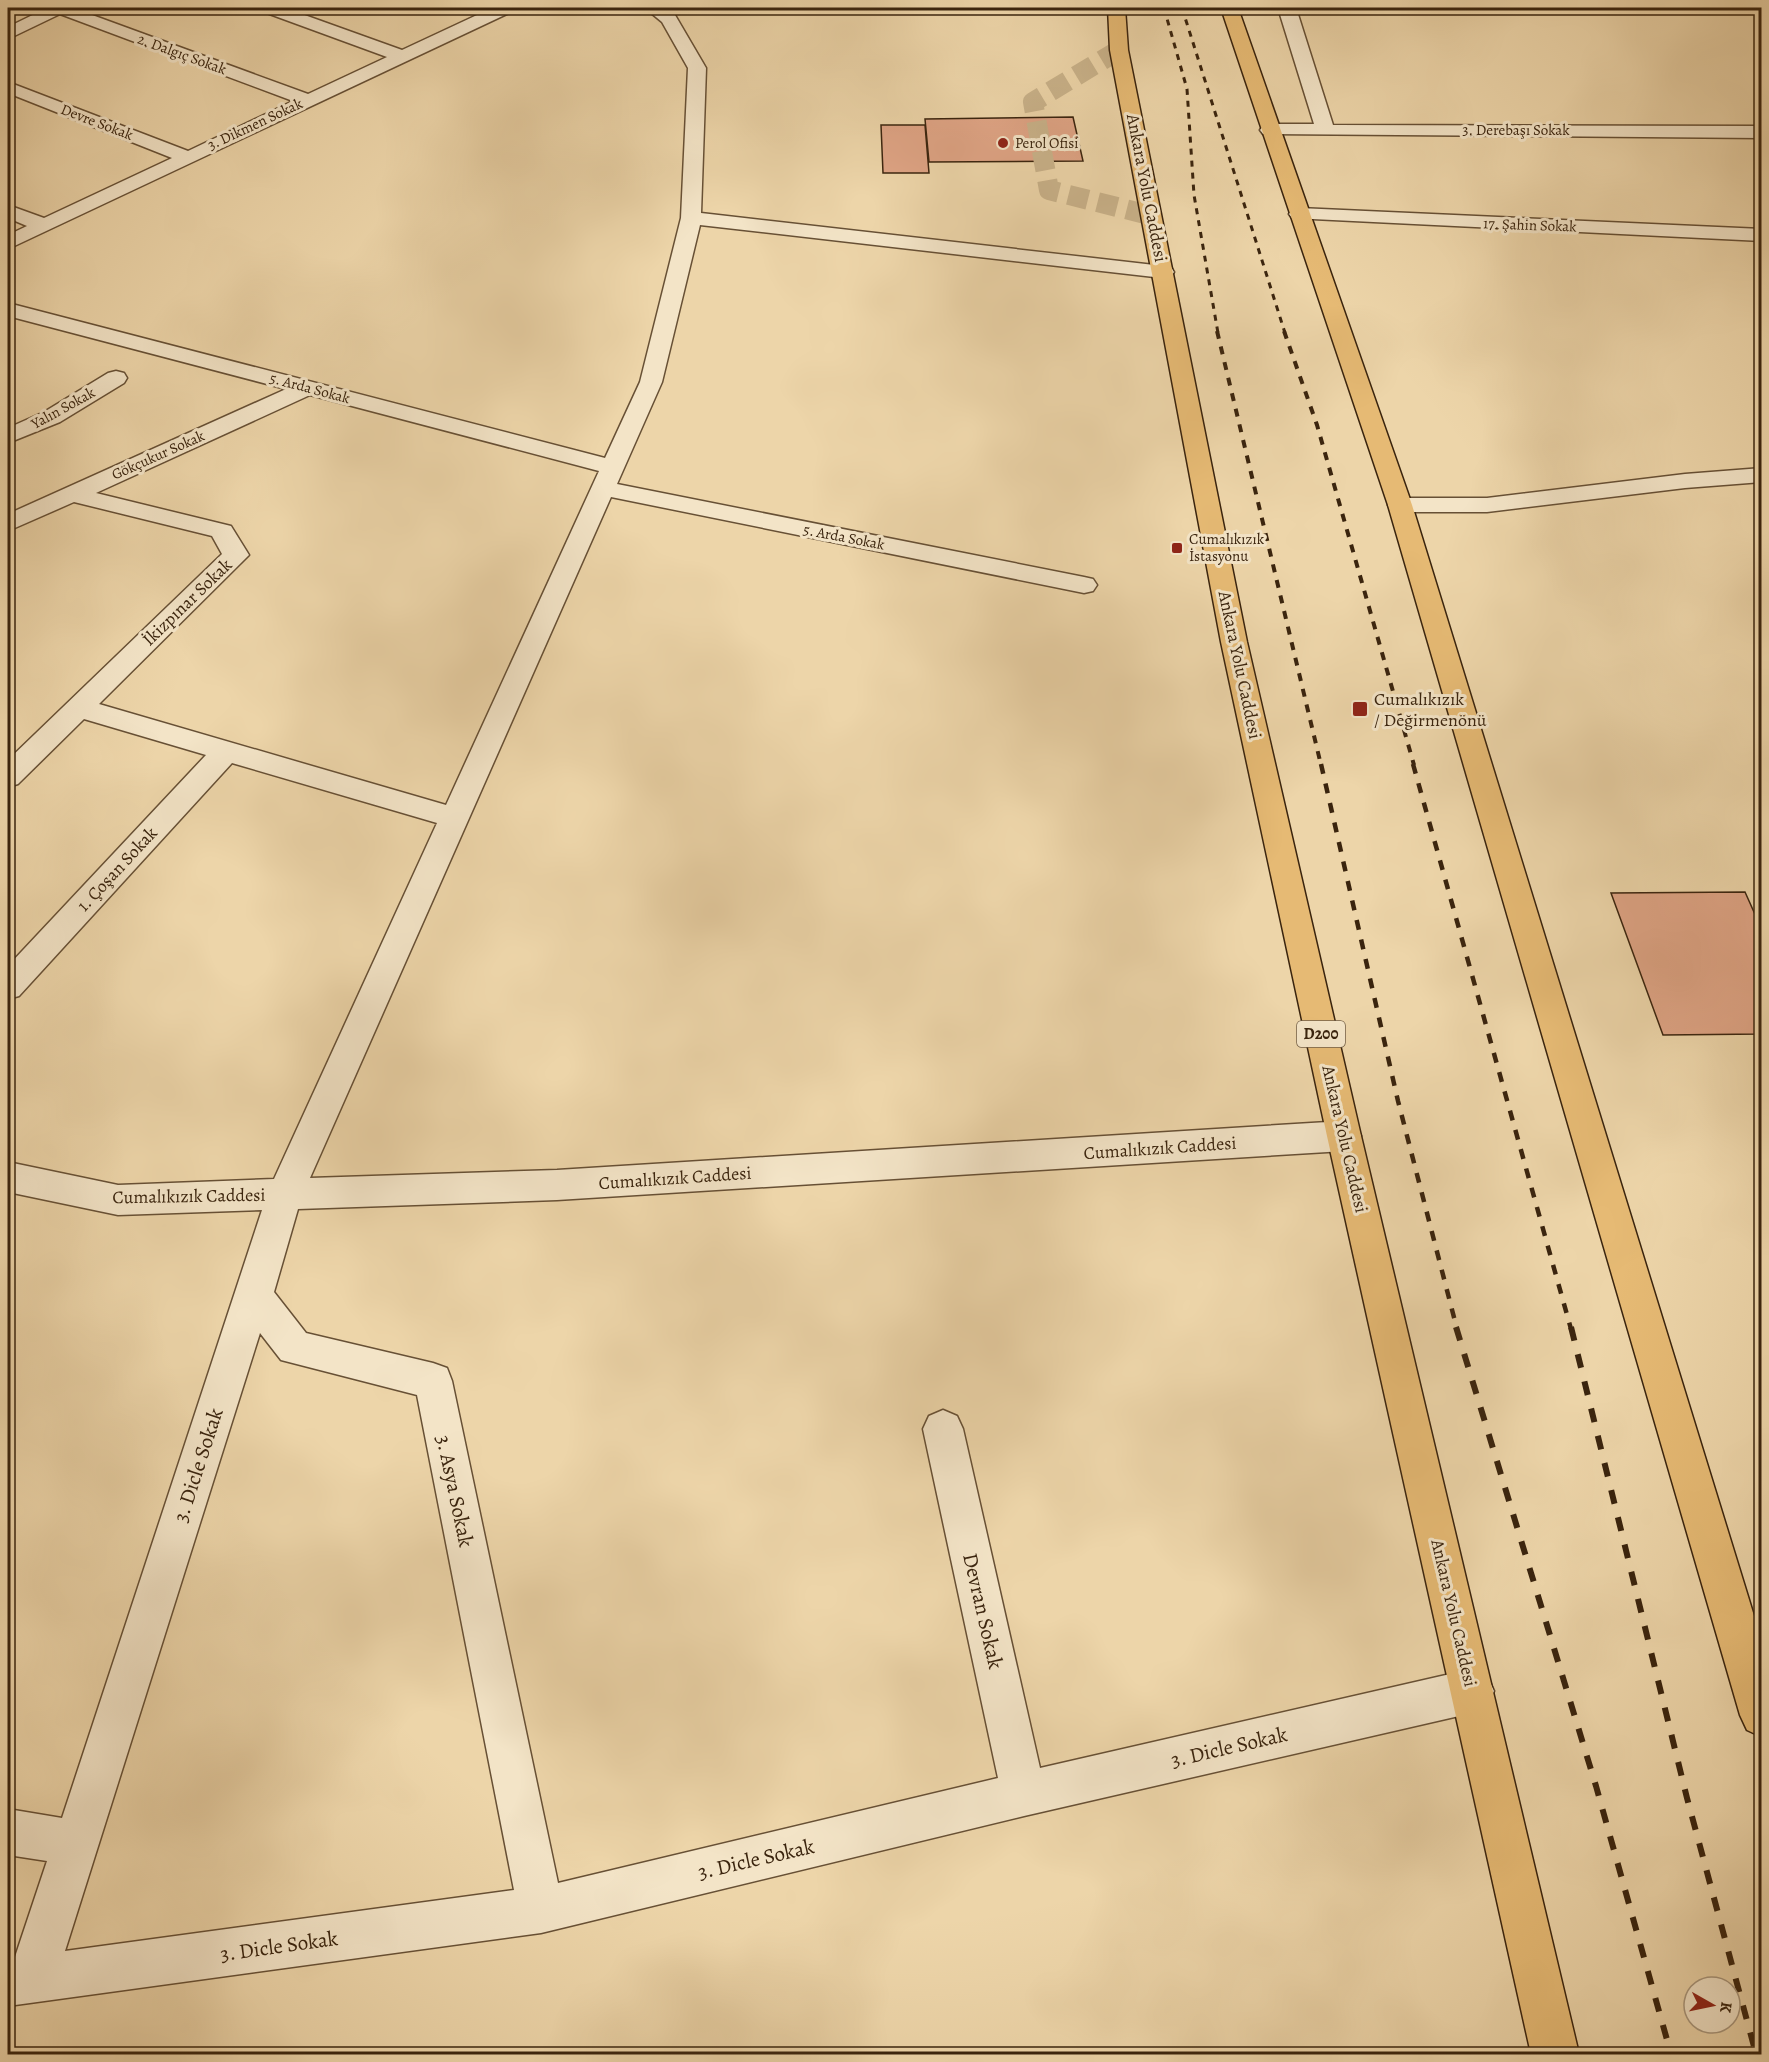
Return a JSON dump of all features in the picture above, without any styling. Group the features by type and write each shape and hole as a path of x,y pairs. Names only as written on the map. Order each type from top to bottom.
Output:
{"highway":[{"name":"Ankara Yolu Caddesi","path":"1116,8 1119,50 1234,642 1344,1136 1555,2055"},
{"path":"1229,8 1400,505 1761,1715"}],"street":[{"path":"8,34 58,8"},
{"name":"2. Dalgıç Sokak","path":"58,8 306,100"},
{"path":"270,8 402,56"},
{"name":"3. Dikmen Sokak","path":"8,243 306,100 505,8"},
{"path":"254,1295 285,1194 651,382 691,218 697,68 669,19 654,8"},
{"path":"1287,8 1325,129"},
{"name":"Devre Sokak","path":"8,87 187,157"},
{"name":"3. Derebaşı Sokak","path":"1270,130 1761,132"},
{"path":"8,211 44,226"},
{"name":"17. Şahin Sokak","path":"1299,214 1761,235"},
{"path":"691,218 1163,272"},
{"name":"5. Arda Sokak","path":"8,309 309,387 608,478 1084,585"},
{"name":"Yalın Sokak","path":"8,436 52,417 116,378"},
{"name":"Gökçukur Sokak","path":"8,523 309,387"},
{"path":"1400,505 1487,505 1761,475"},
{"name":"İkizpınar Sokak","path":"8,777 236,555 222,531 71,494"},
{"path":"79,708 455,818"},
{"name":"1. Çoşan Sokak","path":"8,987 226,751"},
{"name":"Cumalıkızık Caddesi","path":"8,1177 118,1200 557,1185 1344,1136"},
{"name":"3. Dicle Sokak","path":"254,1295 76,1843 20,1980 541,1910 1024,1794 1472,1691"},
{"name":"3. Asya Sokak","path":"254,1295 294,1348 433,1381 541,1910"},
{"name":"Devran Sokak","path":"943,1429 1024,1794"},
{"path":"8,1832 76,1843"}],"building":[{"name":"Perol Ofisi","path":"1073,117 1083,161 929,162 925,119"},
{"path":"881,125 925,125 929,173 883,173"},
{"path":"1745,892 1762,930 1762,1034 1663,1035 1611,893"}],"tunnel":[{"path":"1119,50 1033,102 1049,190 1153,216"}],"railway":[{"path":"1164,8 1187,89 1194,195 1218,333"},
{"path":"1182,8 1285,333"},
{"path":"1217,331 1321,765"},
{"path":"1284,331 1317,425 1414,765"},
{"path":"1321,764 1398,1101 1457,1329"},
{"path":"1413,764 1571,1329"},
{"path":"1456,1327 1596,1786 1671,2054"},
{"path":"1571,1327 1687,1798 1756,2054"}],"place":[{"name":"Perol Ofisi","path":"1003,143"},
{"name":"Cumalıkızık İstasyonu","path":"1177,548"},
{"name":"Cumalıkızık / Değirmenönü","path":"1360,709"}]}
